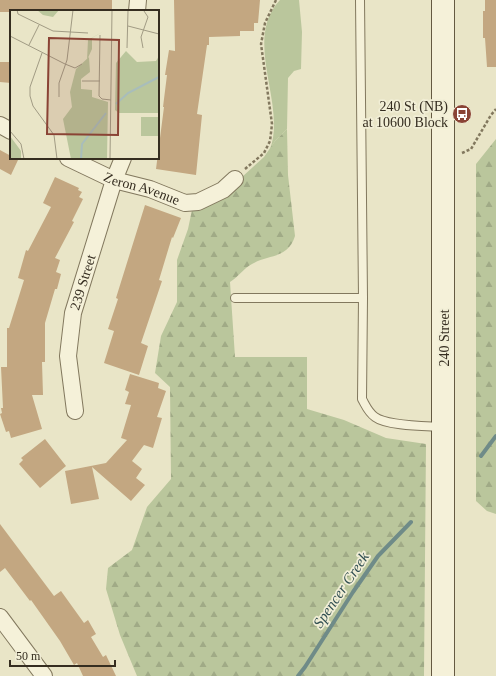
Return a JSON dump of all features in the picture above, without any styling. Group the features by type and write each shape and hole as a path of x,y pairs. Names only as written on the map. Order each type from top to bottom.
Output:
{"main road":[{"name":"240 Street","path":"443,0 444,676"}],"street":[{"path":"137,10 138,0"},
{"path":"0,125 10,130"},
{"name":"Zeron Avenue","path":"70,159 114,180 150,189 185,203 198,202 223,190 234,179"},
{"name":"239 Street","path":"75,410 68,356 73,313 114,180 123,159"},
{"path":"0,617 44,676"}],"lane":[{"path":"360,0 363,298 362,399 368,411 375,417 385,422 444,428"},
{"path":"235,298 363,298"}],"path":[{"path":"234,179 264,152 270,141 272,124 261,44 265,23 276,0"},
{"path":"462,153 471,149 496,109"}],"green space":[{"path":"280,0 299,0 302,32 301,69 294,71 288,78 287,129 275,141 270,149 274,131 271,93 265,53 265,34 269,16"},
{"path":"287,129 288,175 295,236 288,249 277,255 252,264 230,282 235,357 307,357 307,409 344,420 386,438 426,444 424,676 137,676 120,635 106,589 108,568 132,550 147,507 171,479 170,387 155,373 161,336 177,302 177,260 188,229 192,210 242,177 264,157 275,141"},
{"path":"496,139 496,514 487,511 476,501 476,164"}],"building":[{"path":"0,0 112,0 112,10 10,10 10,12 0,12"},
{"path":"174,0 260,0 258,23 254,23 254,31 240,31 240,36 209,37 209,45 207,45 197,114 202,115 196,175 156,169 157,159 159,159 159,146 167,75 165,75 169,50 175,51"},
{"path":"485,0 496,0 496,67 487,67 485,38 483,38 483,11 485,11"},
{"path":"0,62 10,62 10,83 0,82"},
{"path":"0,150 10,155 10,159 18,160 11,175 0,169"},
{"path":"55,177 79,188 78,190 82,192 79,197 83,199 72,221 74,222 55,258 60,260 56,272 61,274 45,323 45,362 42,362 43,395 32,395 42,429 11,438 9,431 6,432 0,414 2,413 1,408 3,408 1,367 7,367 7,328 9,328 24,280 18,278 26,250 28,251 51,207 43,203"},
{"path":"145,205 181,218 173,238 172,237 159,280 162,281 141,343 148,346 139,375 104,363 114,331 108,329 118,299 116,298"},
{"path":"130,374 159,383 158,388 166,391 157,417 162,418 153,448 144,445 132,461 142,469 136,478 145,485 131,501 92,467 99,499 71,504 65,471 106,463 127,440 121,438 131,405 125,404 129,392 125,390"},
{"path":"45,439 66,466 40,488 19,464 23,460 21,458"},
{"path":"0,524 54,596 61,591 84,623 88,620 96,634 91,637 103,657 106,655 116,676 83,676 77,663 74,665 60,641 31,600 30,601 5,568 0,572"}],"waterway":[{"name":"Spencer Creek","path":"481,456 496,436"},
{"name":"Spencer Creek","path":"298,676 378,556 411,522"}],"place":[{"name":"240 St (NB) at 10600 Block","path":"462,114"}]}
